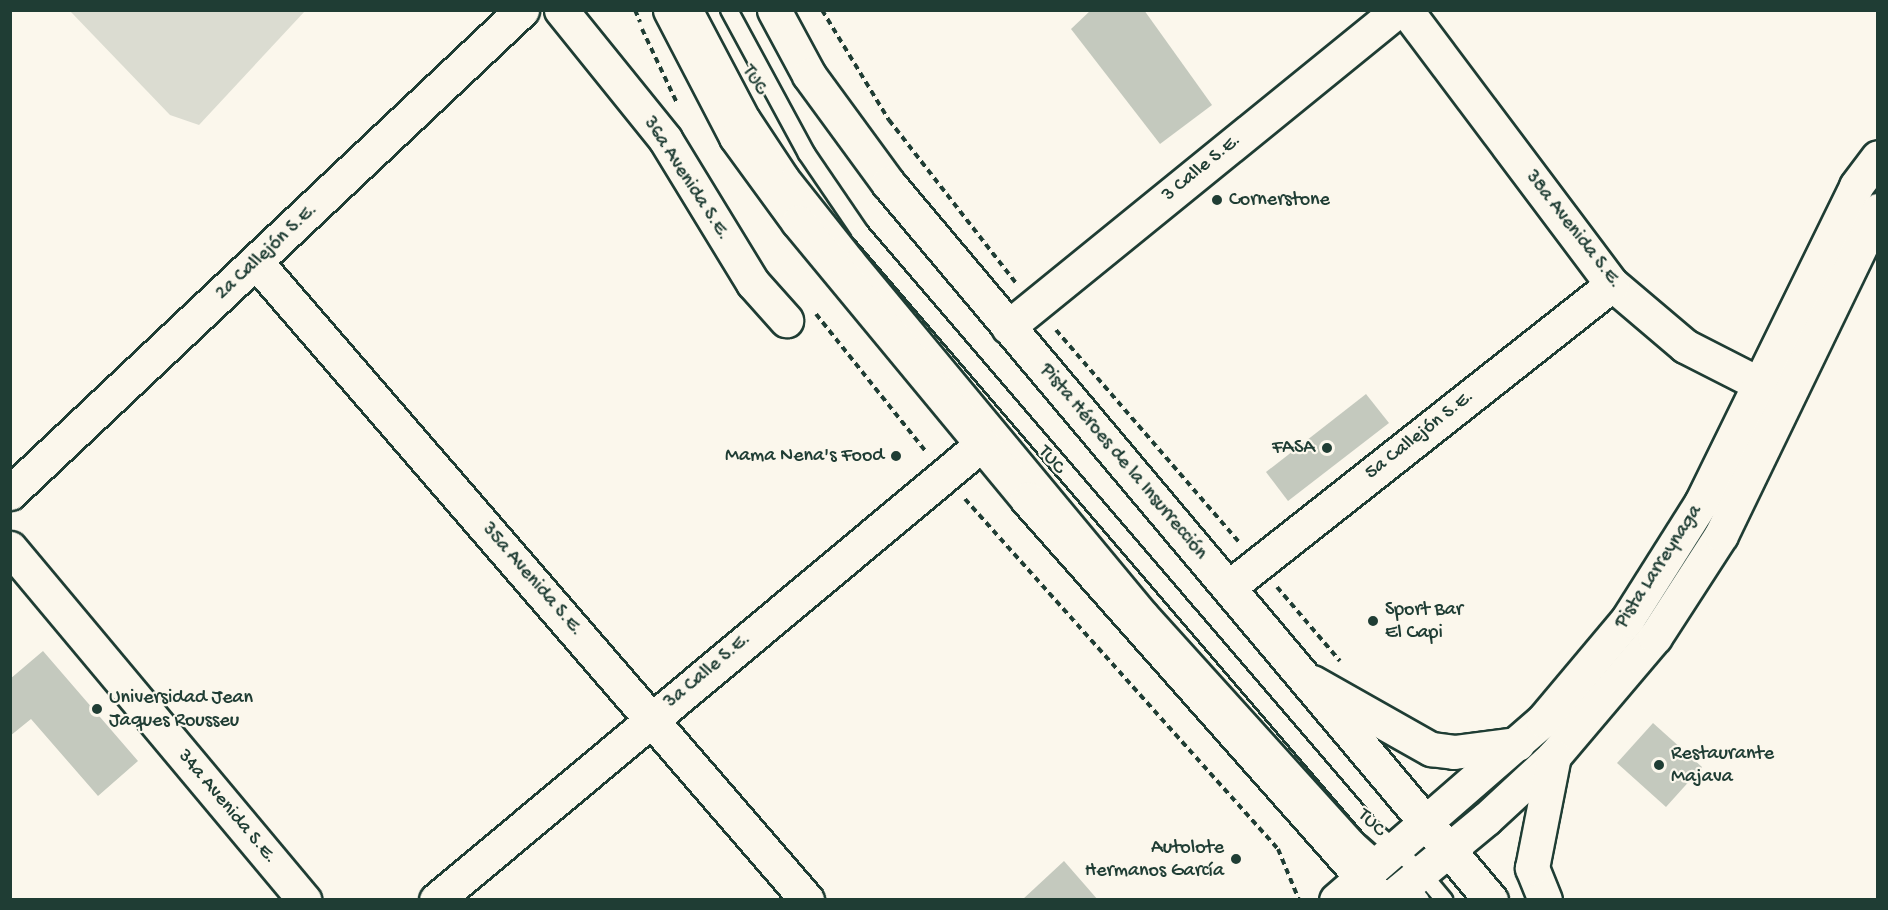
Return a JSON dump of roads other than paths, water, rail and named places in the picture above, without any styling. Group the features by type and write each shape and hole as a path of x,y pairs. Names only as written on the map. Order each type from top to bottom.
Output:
{"street":[{"name":"2a Callejón S.E.","path":"10,493 522,10"},
{"name":"36a Avenida S.E.","path":"561,10 665,139 753,283 786,320"},
{"path":"670,10 736,137 798,222 982,444 1394,880"},
{"name":"Pista Héroes de la Insurrección","path":"774,10 809,75 888,183 1450,846 1491,900"},
{"name":"3 Calle S.E.","path":"1008,327 1033,304 1398,10"},
{"name":"38a Avenida S.E.","path":"1406,10 1612,284 1685,346 1773,391"},
{"name":"Pista Larreynaga","path":"1336,900 1394,880 1450,846 1554,756 1602,704 1695,581 1721,535 1773,391 1856,186 1878,157"},
{"name":"Pista Larreynaga","path":"1394,880 1428,820 1517,744 1574,685 1664,565 1773,391 1878,210"},
{"name":"35a Avenida S.E.","path":"256,262 807,900"},
{"name":"5a Callejón S.E.","path":"1229,587 1612,284"},
{"name":"3a Calle S.E.","path":"436,900 982,444"},
{"name":"34a Avenida S.E.","path":"10,548 304,900"},
{"path":"1312,682 1431,749 1454,752 1517,744"},
{"path":"1545,900 1532,868 1554,756"}],"lane":[{"name":"TUC","path":"695,10 717,60 790,175 855,257 1149,611 1394,880 1444,900"},
{"name":"TUC","path":"729,10 807,154 860,232 1370,827 1394,880"}],"place":[{"name":"Cornerstone","path":"1217,200"},
{"name":"FASA","path":"1327,448"},
{"name":"Mama Nena's Food","path":"896,456"},
{"name":"Sport Bar El Capi","path":"1373,621"},
{"name":"Universidad Jean Jaques Rousseu","path":"97,709"},
{"name":"Restaurante Majava","path":"1659,765"},
{"name":"Autolote Hermanos García","path":"1236,859"}]}
